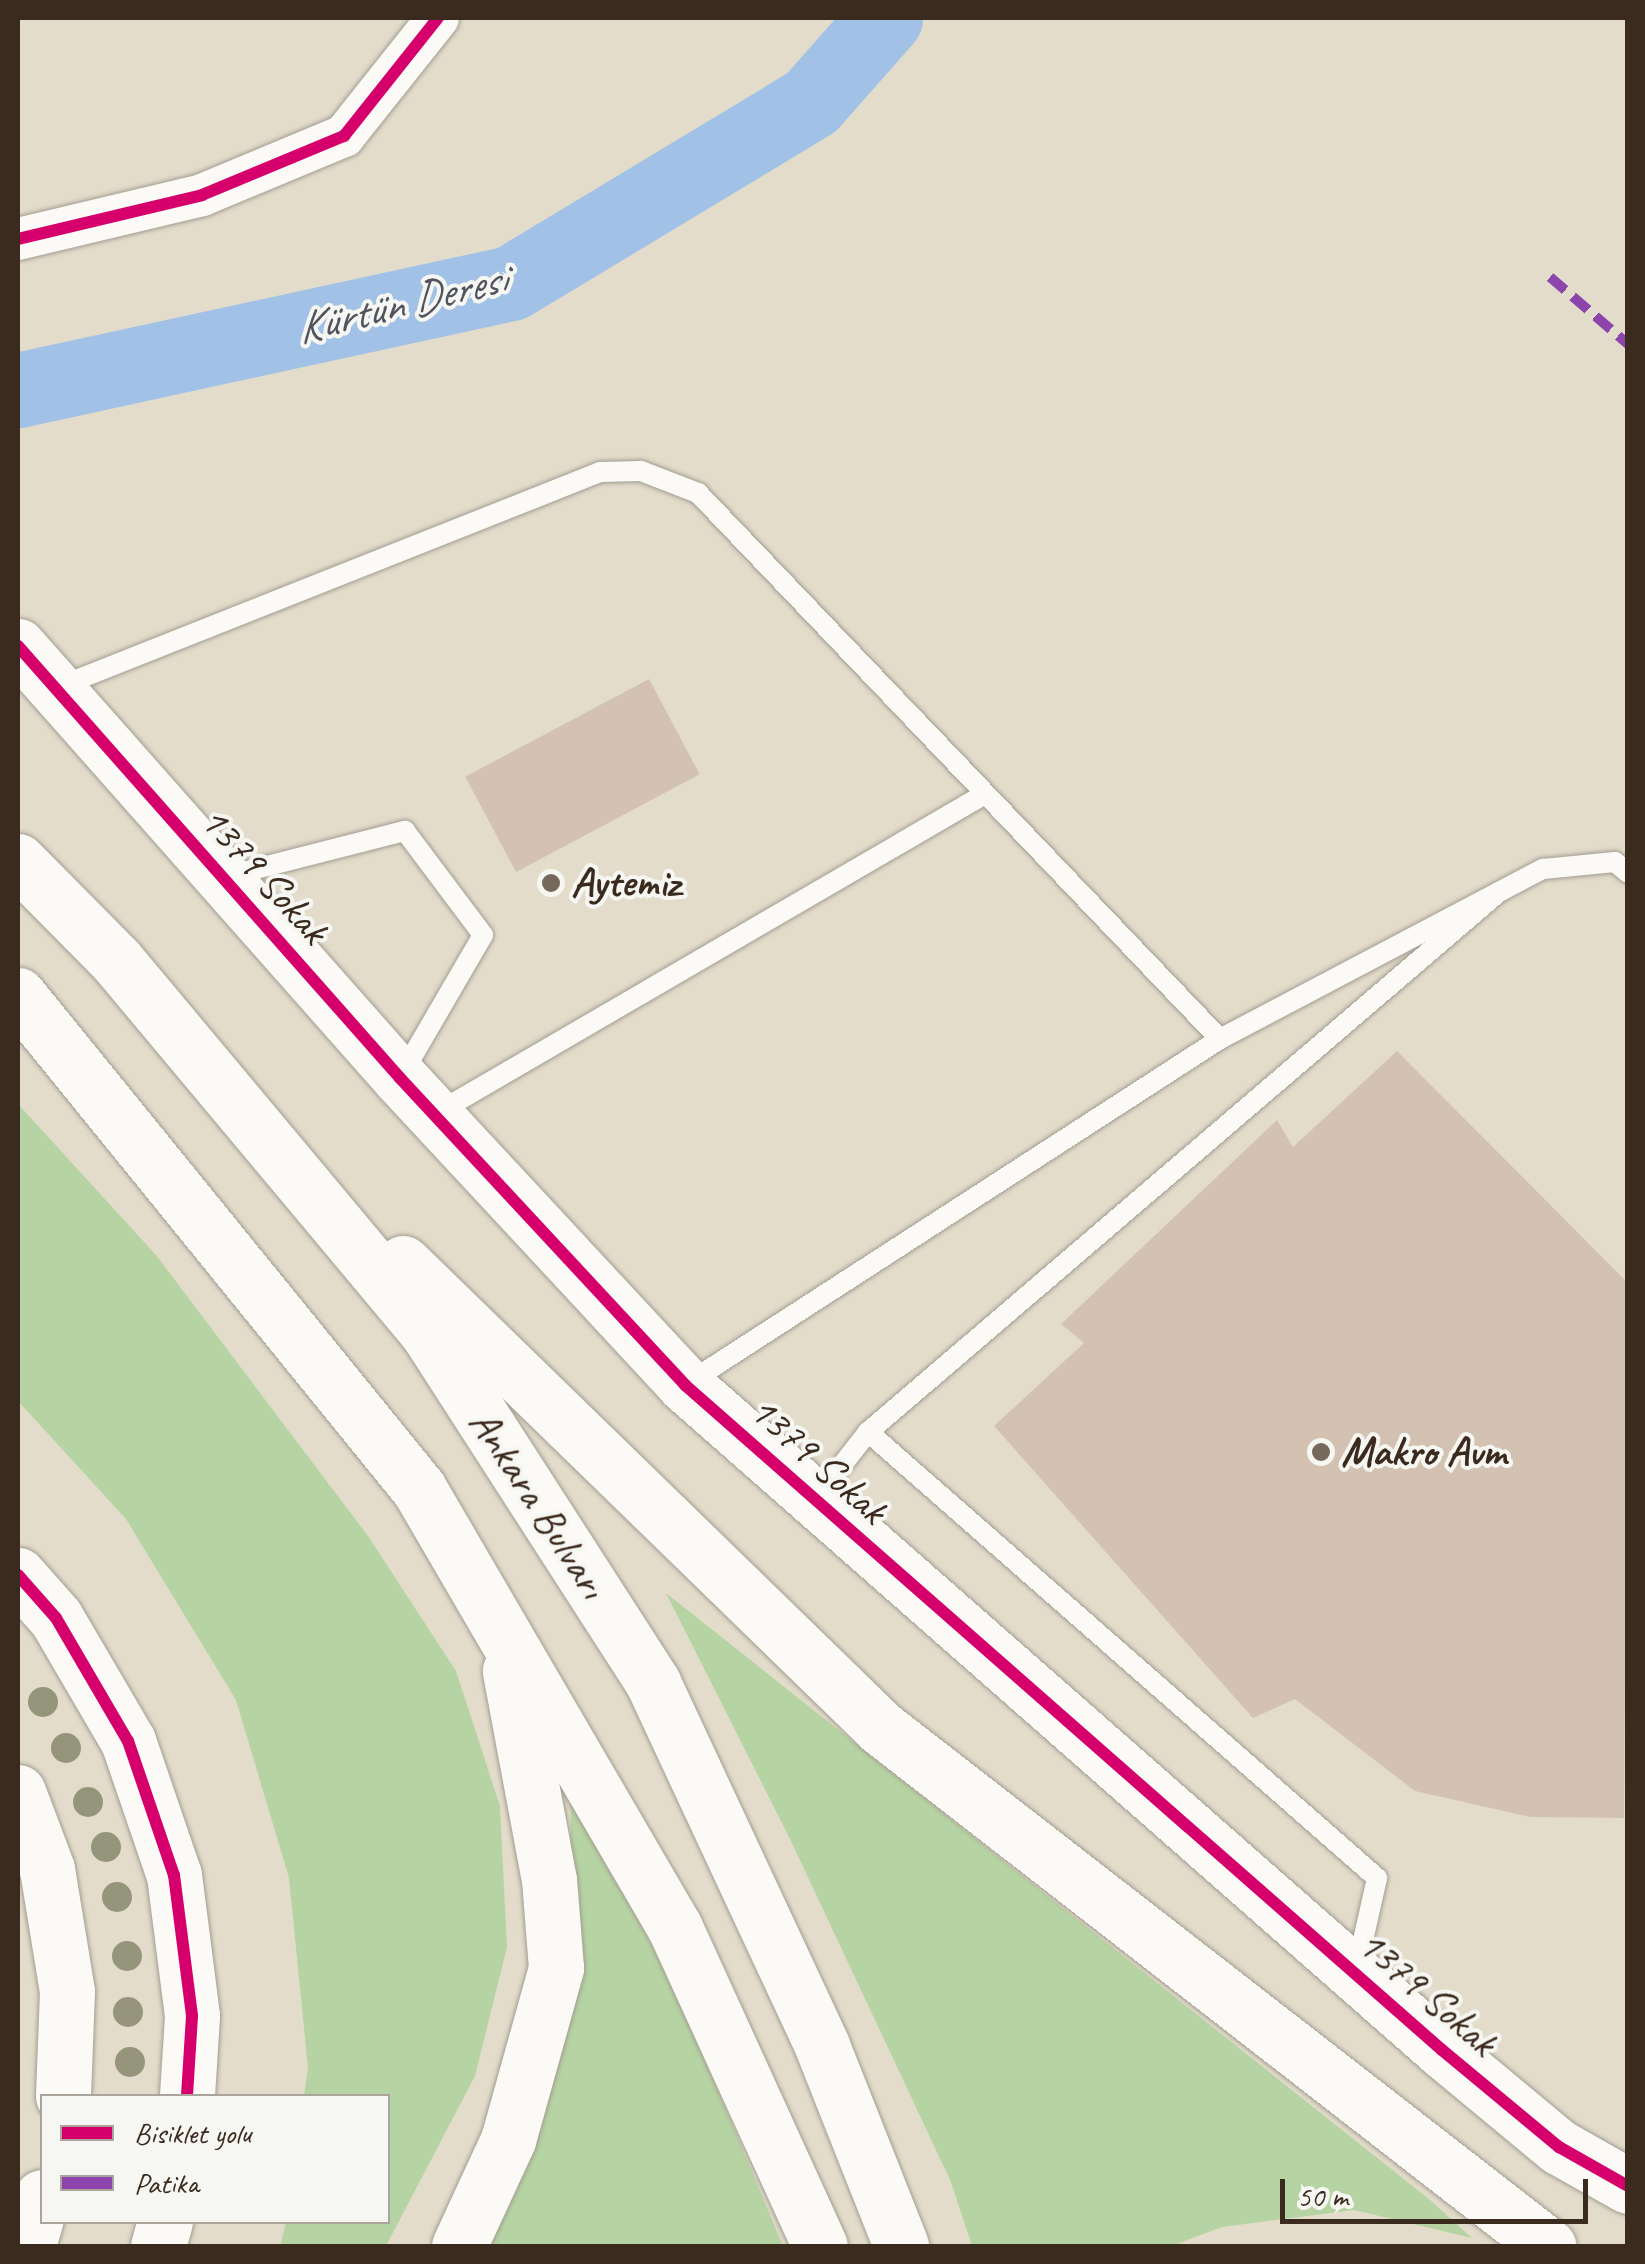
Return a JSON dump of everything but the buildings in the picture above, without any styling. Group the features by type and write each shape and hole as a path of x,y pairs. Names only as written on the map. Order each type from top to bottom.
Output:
{"main road":[{"name":"1379 Sokak","path":"18,646 416,1096 685,1385 1356,1974 1559,2147 1628,2186"},
{"name":"Ankara Bulvarı","path":"18,861 116,960 429,1335 653,1683 822,2046 901,2246"},
{"path":"18,996 419,1489 676,1928 820,2246"},
{"path":"293,1172 446,1299 881,1728 1548,2246"},
{"path":"18,1575 56,1618 128,1741 174,1876 192,2016 187,2094"},
{"path":"459,2246 508,2140 556,1968 548,1880 501,1624"},
{"path":"18,1792 47,1869 67,1991 63,2094"},
{"path":"28,2246 40,2204"}],"street":[{"path":"18,239 202,195 344,136 438,18"}],"lane":[{"path":"53,689 600,472 642,471 698,493 1220,1039"},
{"path":"416,1096 986,794"},
{"path":"223,878 405,831 483,934 416,1096"},
{"path":"685,1385 1220,1039 1542,869 1615,862 1628,873"},
{"path":"815,1500 868,1432 1499,892"},
{"path":"868,1432 1377,1878 1356,1974"}],"green space":[{"path":"18,1104 156,1255 368,1536 456,1671 500,1806 507,1947 475,2076 386,2246 280,2246 286,2224 390,2224 390,2094 304,2094 308,2068 289,1878 236,1700 126,1519 18,1401"},
{"path":"666,1593 1429,2199 1472,2238 1354,2210 1222,2227 1171,2246 972,2246 951,2182 791,1841"},
{"path":"571,1793 678,1995 783,2246 480,2246 569,1948"}],"waterway":[{"name":"Kürtün Deresi","path":"18,390 511,283 811,102 885,18"}],"marked path":[{"path":"1550,277 1628,344"}],"cycle path":[{"path":"18,239 202,195 344,136 438,18"},
{"path":"18,646 400,1078 685,1385 1442,2050 1559,2147 1628,2186"},
{"path":"18,1575 56,1618 128,1741 174,1875 192,2016 187,2094"}],"place":[{"name":"Aytemiz","path":"551,883"},
{"name":"Makro Avm","path":"1321,1452"}]}
